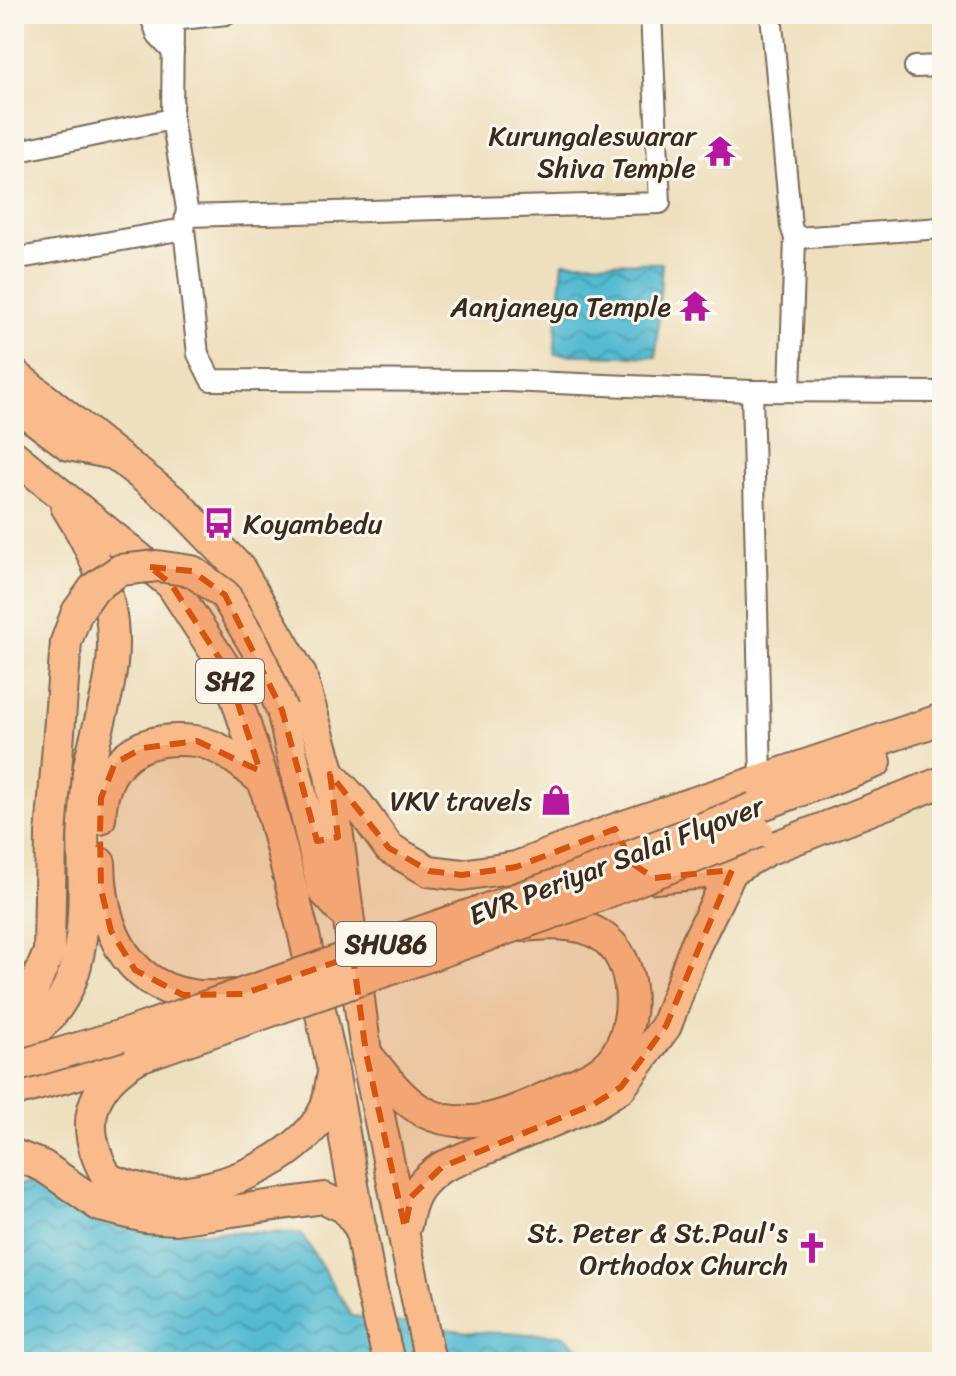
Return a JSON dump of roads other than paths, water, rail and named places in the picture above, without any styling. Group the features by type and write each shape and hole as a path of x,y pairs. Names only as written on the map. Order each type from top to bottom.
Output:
{"main road":[{"name":"SH2","path":"14,374 176,503 240,569 301,675 330,774 366,1053 405,1228 430,1362"},
{"path":"14,404 57,449"},
{"path":"14,430 57,449 115,455"},
{"path":"17,1049 57,1011 75,974 82,938 85,788 113,643 109,603 96,559 64,495 53,460 57,449"},
{"name":"SH2","path":"14,456 171,584 227,670 264,782 333,1070 370,1283 389,1362"},
{"path":"17,1049 27,1004 49,952 51,836 66,642 77,612 94,588 120,570 157,566 192,571 225,595 256,648 282,710 323,890 348,917"},
{"path":"330,774 356,802 389,848 429,871 462,875 516,867 615,829 942,719"},
{"name":"EVR Periyar Salai Flyover","path":"17,1049 75,1051 567,881 942,737"},
{"path":"243,994 216,997 183,995 156,986 135,970 111,931 101,889 101,798 115,763 143,748 164,742 197,741 239,761 264,782"},
{"name":"EVR Periyar Salai Flyover","path":"14,1091 139,1057 512,927 942,763"},
{"path":"615,829 633,864 654,878 732,870 767,850 942,782"},
{"path":"405,1228 411,1197 424,1179 442,1167 594,1104 621,1087 666,1026 695,946 732,870"},
{"path":"366,1053 397,1090 422,1111 448,1121 477,1121 507,1115 599,1073 612,1060 627,1032 630,1004 627,971 619,950 598,933 578,927 545,924 512,927"},
{"path":"139,1057 122,1067 102,1086 89,1136 94,1155 108,1179 158,1192 198,1187 244,1175 280,1159 314,1126 326,1107 333,1070"},
{"path":"14,1155 43,1166 100,1206 145,1217 176,1219 324,1198 345,1208 361,1229"}],"street":[{"path":"150,14 158,36 173,52"},
{"path":"226,14 173,20 172,119 198,354 211,380 506,381 752,391 942,392"},
{"path":"14,259 185,222 660,203 651,14"},
{"path":"771,14 791,226 795,238 790,390"},
{"path":"915,67 942,66"},
{"path":"14,152 172,119"},
{"path":"795,238 942,228"},
{"path":"752,391 761,780"}],"water":[{"path":"563,262 662,263 656,357 554,354"},
{"path":"14,1185 52,1186 157,1232 301,1233 352,1316 468,1332 562,1335 596,1362 14,1362"}],"place":[{"name":"Kurungaleswarar Shiva Temple","path":"720,151"},
{"name":"Aanjaneya Temple","path":"695,306"},
{"name":"Koyambedu","path":"219,523"},
{"name":"VKV travels","path":"556,800"},
{"name":"St. Peter & St.Paul's Orthodox Church","path":"812,1248"}]}
